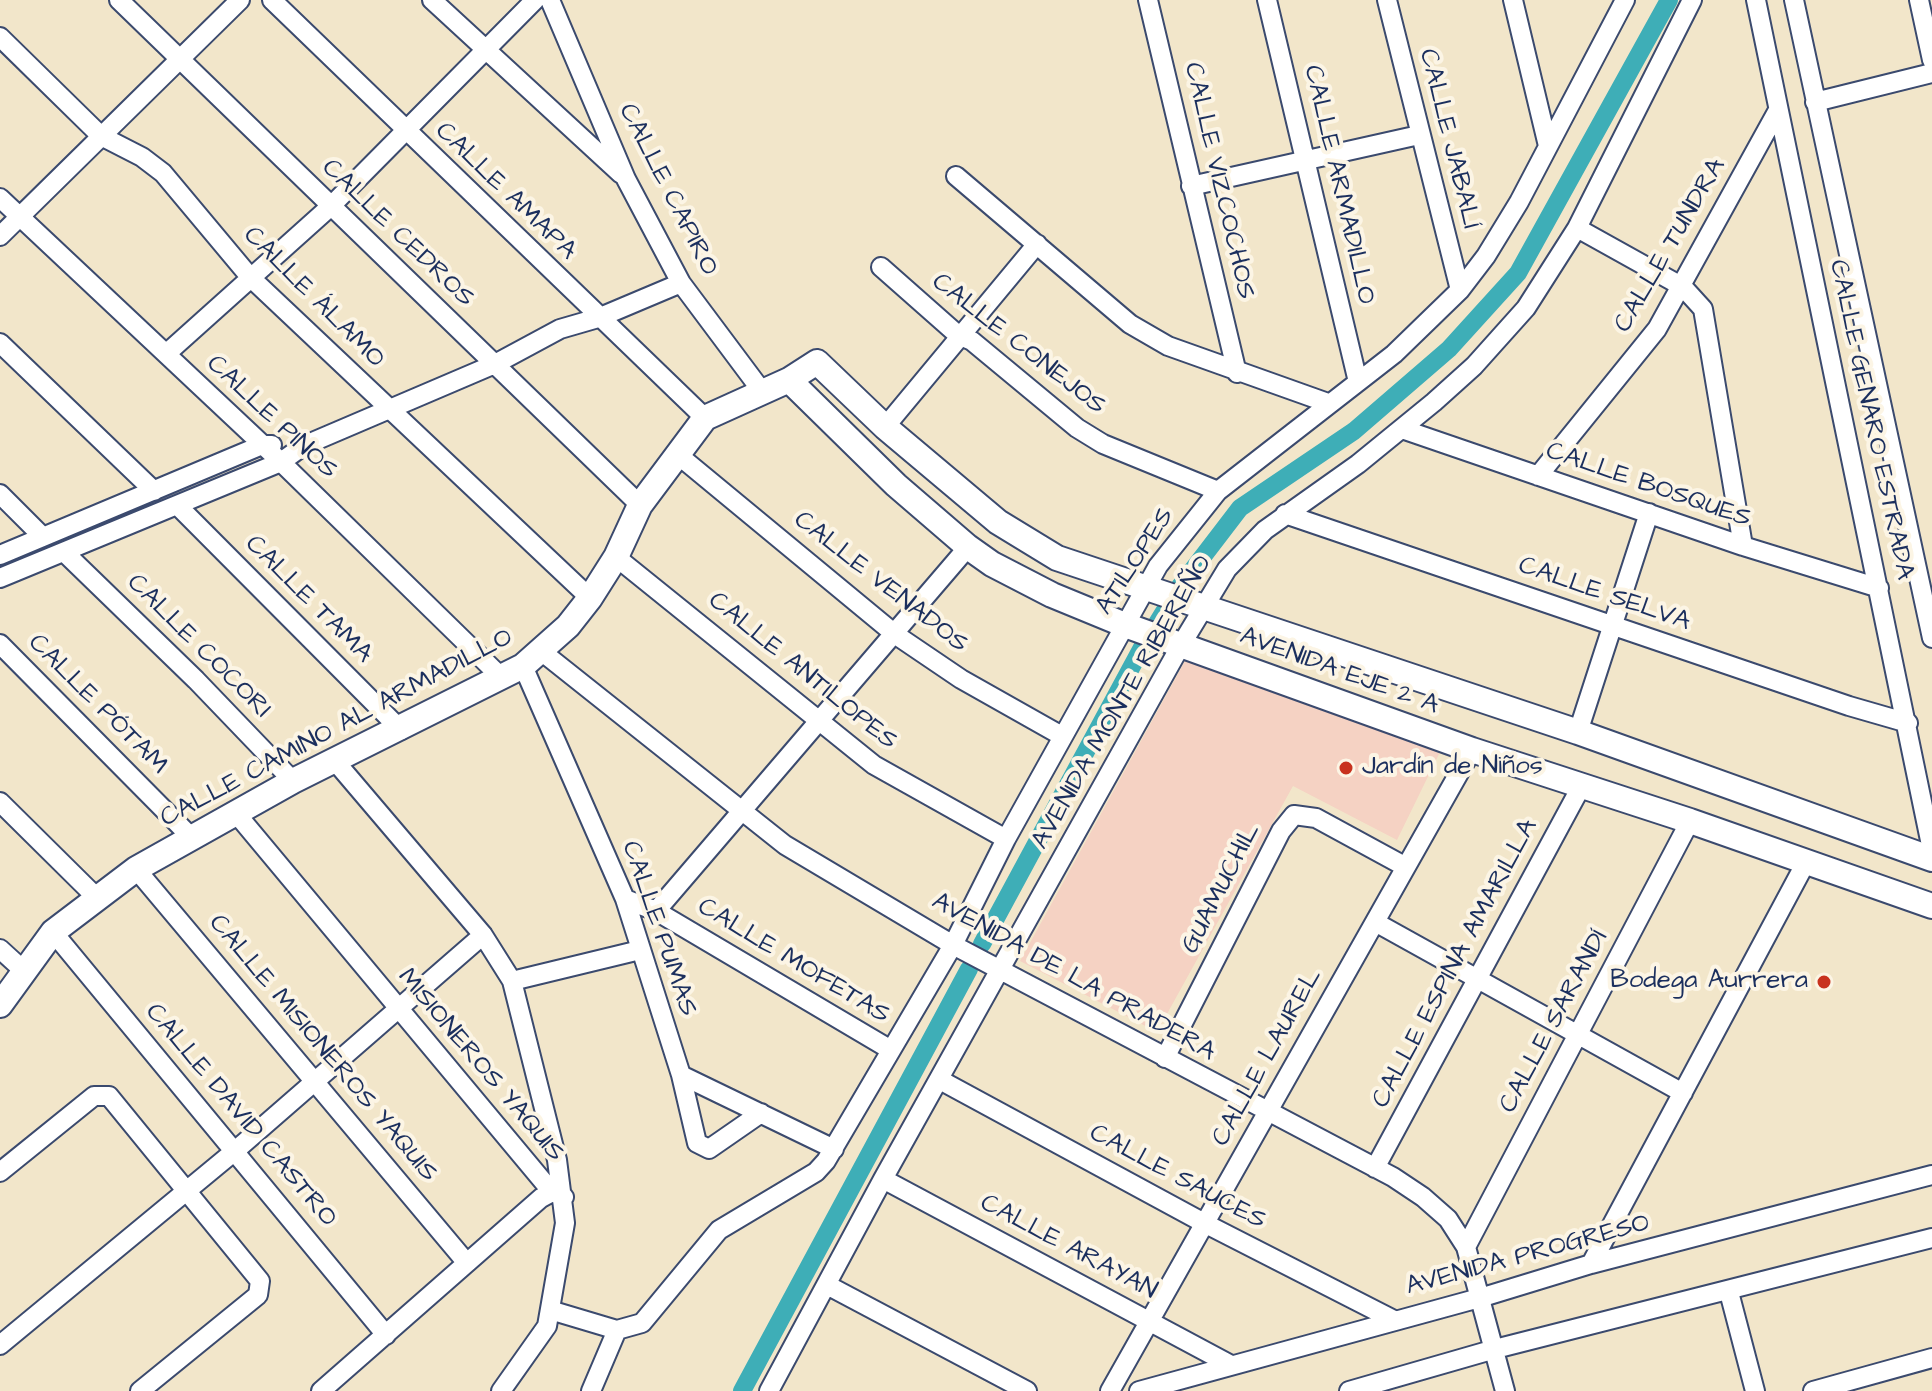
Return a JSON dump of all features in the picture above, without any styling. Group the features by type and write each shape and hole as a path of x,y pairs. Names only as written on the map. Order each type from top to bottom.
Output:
{"street":[{"name":"CALLE CEDROS","path":"119,0 640,505"},
{"path":"0,236 240,0"},
{"name":"CALLE AMAPA","path":"272,0 705,418"},
{"path":"432,0 626,179"},
{"path":"166,354 331,206 407,133 535,0"},
{"name":"CALLE CAPIRO","path":"550,0 626,179 681,283 761,390"},
{"name":"CALLE VIZCOCHOS","path":"1148,0 1237,373"},
{"name":"CALLE ARMADILLO","path":"1267,0 1358,382"},
{"name":"CALLE JABALÍ","path":"1387,0 1460,290"},
{"path":"1513,0 1548,146"},
{"name":"ATILOPES","path":"617,1330 642,1323 719,1230 816,1172 834,1149 953,945 1006,839 1148,589 1158,566 1218,491 1358,382 1423,328 1460,290 1486,256 1625,0"},
{"name":"AVENIDA MONTE RIBEREÑO","path":"776,1389 883,1179 1181,645 1227,569 1285,514 1402,429 1474,366 1526,308 1577,228 1692,0"},
{"name":"CALLE GENARO ESTRADA","path":"1756,0 1932,850"},
{"name":"CALLE GENARO ESTRADA","path":"1794,0 1932,638"},
{"path":"1919,0 1932,60"},
{"name":"CALLE ÁLAMO","path":"0,37 101,136 142,157 163,173 250,277 387,410 590,598"},
{"path":"1815,102 1932,73"},
{"name":"CALLE TUNDRA","path":"1538,476 1644,348 1683,287 1778,110"},
{"path":"1191,186 1419,135"},
{"path":"956,176 1130,324 1168,346 1328,403"},
{"name":"CALLE PINOS","path":"0,198 281,462 522,665"},
{"path":"1577,228 1683,287 1700,305 1707,325 1743,546"},
{"path":"885,427 958,335 1037,244"},
{"name":"CALLE CONEJOS","path":"881,267 958,335 972,341 1059,414 1103,444 1218,491"},
{"path":"0,578 281,462 303,446 495,364 560,329 598,318 681,283"},
{"path":"0,343 154,491"},
{"name":"CALLE CAMINO AL ARMADILLO","path":"0,1005 53,932 136,869 293,781 401,730 522,665 590,598 616,557 640,505 705,418 761,390 789,380 817,362"},
{"name":"AVENIDA EJE 2 A","path":"817,362 885,427 1008,528 1057,558 1578,732 1932,859"},
{"name":"AVENIDA EJE 2 A","path":"789,380 896,485 968,547 1022,582 1125,625 1472,750 1690,821 1805,864 1932,906"},
{"name":"CALLE BOSQUES","path":"1402,429 1743,546 1879,588"},
{"path":"0,555 262,445 303,446"},
{"name":"CALLE VENADOS","path":"677,454 896,635 961,679 1062,736"},
{"path":"0,494 42,536"},
{"name":"CALLE TAMA","path":"178,506 401,730"},
{"path":"1578,732 1649,513"},
{"name":"CALLE SELVA","path":"1285,514 1908,723"},
{"path":"656,911 743,814 968,547"},
{"name":"CALLE COCORI","path":"64,552 196,680 293,781"},
{"name":"CALLE ANTILOPES","path":"616,557 874,765 1006,839"},
{"name":"CALLE PÓTAM","path":"0,644 191,837"},
{"name":"AVENIDA DE LA PRADERA","path":"522,665 785,845 953,945 1375,1168 1435,1207 1456,1229 1466,1247 1483,1297 1505,1391"},
{"name":"CALLE PUMAS","path":"522,665 625,899 681,1075 700,1147 709,1149 761,1113"},
{"name":"CALLE LAUREL","path":"1110,1391 1472,750"},
{"path":"335,761 483,935 512,981 565,1223 543,1335 501,1391"},
{"name":"CALLE ESPINA AMARILLA","path":"1375,1168 1582,785"},
{"path":"0,802 97,898"},
{"name":"MISIONEROS YAQUIS","path":"235,812 558,1195 466,1262 321,1391"},
{"name":"GUAMUCHIL","path":"1165,1058 1281,831 1294,815 1316,818 1406,867"},
{"name":"CALLE SARANDÍ","path":"1466,1247 1690,821"},
{"path":"1591,1264 1805,864"},
{"name":"CALLE MISIONEROS YAQUIS","path":"136,869 466,1262"},
{"name":"CALLE MOFETAS","path":"625,899 656,911 891,1050"},
{"path":"1375,922 1683,1093"},
{"name":"CALLE DAVID CASTRO","path":"53,932 386,1335"},
{"path":"0,1345 189,1190 483,935"},
{"path":"0,949 23,970"},
{"path":"512,981 640,950"},
{"path":"681,1075 834,1149"},
{"name":"CALLE SAUCES","path":"940,1080 1204,1223 1392,1319"},
{"path":"0,1172 94,1096 109,1096 189,1190 260,1281 258,1295 140,1391"},
{"name":"AVENIDA PROGRESO","path":"1139,1391 1392,1319 1483,1297 1591,1264 1932,1175"},
{"name":"CALLE ARAYAN","path":"883,1179 1229,1364"},
{"path":"1349,1391 1495,1349 1932,1238"},
{"path":"827,1285 1027,1391"},
{"path":"1729,1292 1755,1391"},
{"path":"550,1310 617,1330 591,1391"},
{"path":"1813,1391 1932,1358"}],"shaded area":[{"path":"1185,661 1441,750 1397,840 1293,786 1157,1032 1020,961"}],"waterway":[{"path":"1178,589 1240,508 1354,431 1449,349 1518,273 1669,0"},
{"path":"1156,625 1167,607"},
{"path":"982,944 1145,642"},
{"path":"742,1391 969,969"}],"place":[{"name":"Jardín de Niños","path":"1346,768"},
{"name":"Bodega Aurrera","path":"1824,982"}]}
